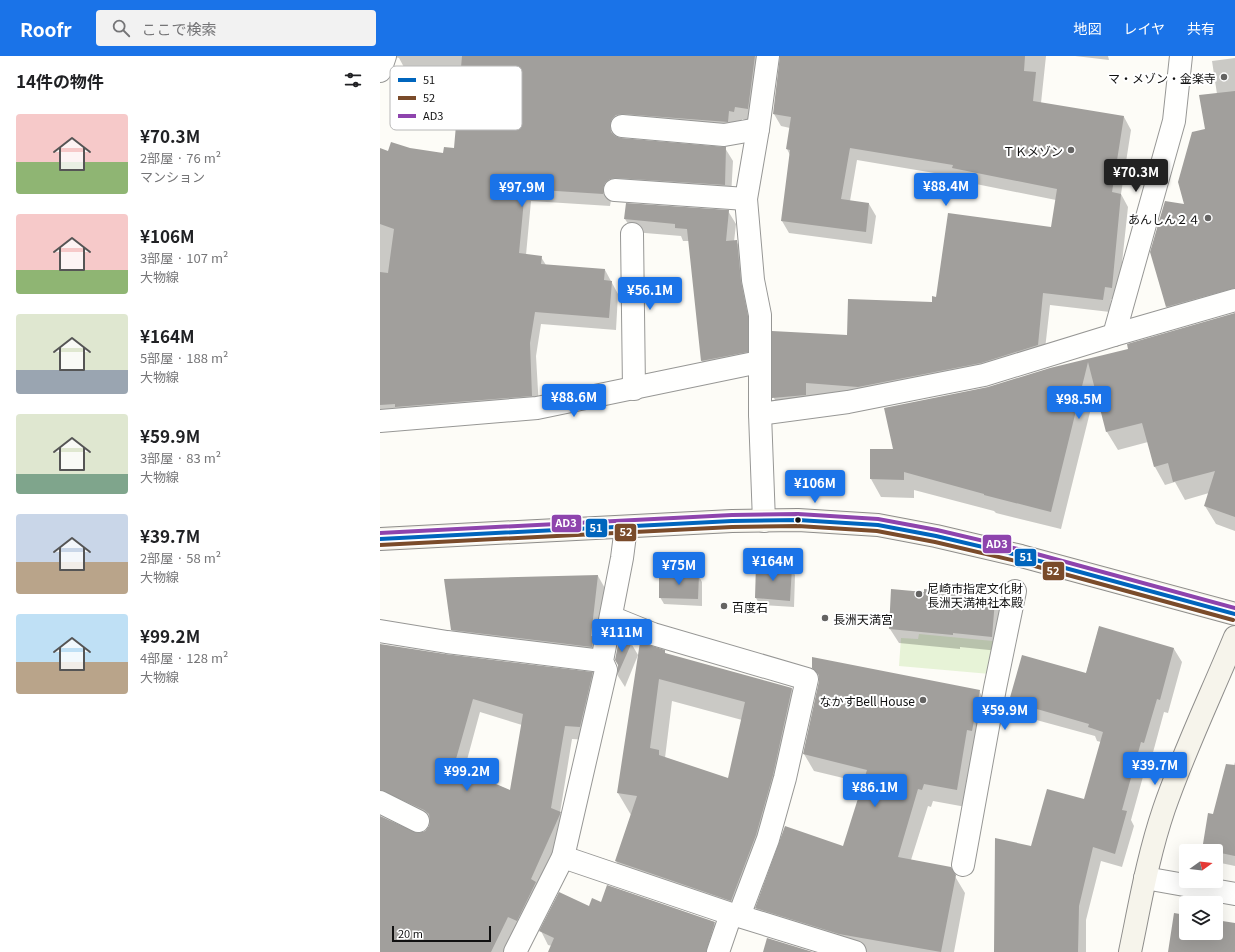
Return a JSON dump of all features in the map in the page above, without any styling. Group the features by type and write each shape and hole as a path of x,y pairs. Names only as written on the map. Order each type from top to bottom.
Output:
{"street":[{"path":"380,71 385,56"},
{"path":"764,521 760,414 760,315 753,280 746,199 758,129 768,56"},
{"path":"1114,335 1174,121 1181,56"},
{"path":"622,126 724,135 758,129"},
{"path":"615,190 746,199"},
{"path":"632,234 634,389"},
{"path":"760,414 848,402 984,375 1235,300"},
{"path":"380,421 537,408 759,362"},
{"path":"380,539 798,520 878,525 936,536 1036,560 1235,614"},
{"path":"515,952 564,857 606,670 602,661 622,558 626,527"},
{"path":"963,865 995,688 1015,591"},
{"path":"611,617 653,634 807,680 785,778 768,839 718,952"},
{"path":"380,631 447,642 602,661"},
{"path":"1130,952 1145,878 1164,811 1185,752 1235,637"},
{"path":"380,802 418,820"},
{"path":"564,857 735,915 855,952"},
{"path":"1145,878 1235,894"}],"green space":[{"path":"919,634 993,641 990,674 899,666 901,638 918,639"}],"building":[{"path":"462,56 755,56 748,109 735,107 734,112 729,111 728,122 623,114 616,115 612,119 610,125 611,132 615,136 621,138 726,147 725,185 616,178 610,179 605,183 603,194 525,189 519,253 542,256 541,264 605,269 604,280 612,281 609,318 535,312 530,343 532,396 395,407 395,404 380,405 380,272 388,273 394,229 380,224 380,148 388,151 391,142 410,148 443,153 444,147 454,148 456,130 522,130 522,66 461,66"},
{"path":"780,56 1025,56 1024,71 1036,72 1033,101 1124,116 1112,192 1121,194 1112,288 1105,287 1103,300 1043,293 1038,345 981,363 858,387 806,383 806,395 772,398 772,331 847,335 848,299 932,302 932,296 936,297 948,213 1051,227 1057,189 952,168 953,165 850,148 841,199 869,203 866,232 781,221 790,150 786,149 791,117 773,114"},
{"name":"あんしん２４","path":"1235,91 1235,288 1166,307 1150,252 1165,201 1184,204 1178,182 1192,132 1205,129 1199,95"},
{"path":"626,203 729,210 726,241 737,240 741,281 748,316 748,352 701,361 687,229 675,228 675,224 624,219"},
{"path":"1235,313 1235,517 1204,506 1215,471 1173,482 1168,463 1154,467 1142,423 1106,432 1088,362 1051,512 904,472 904,480 870,479 870,449 893,449 884,408 988,387 1050,368 1128,349 1127,344"},
{"path":"756,564 792,567 790,601 755,598"},
{"path":"659,572 699,574 698,599 659,598"},
{"path":"598,575 591,636 594,636 592,647 451,630 444,579"},
{"path":"891,589 924,592 924,589 957,592 957,595 995,600 992,637 889,629"},
{"path":"1099,626 1174,648 1160,700 1157,699 1144,743 1141,742 1122,810 1127,811 1115,854 1093,847 1079,906 1078,952 994,952 995,838 1031,846 1047,789 1084,799 1103,732 1088,727 1089,724 1009,701 1022,655 1086,673"},
{"path":"619,640 632,642 617,676 618,665 615,660"},
{"path":"640,642 665,650 665,653 792,688 773,775 756,835 731,901 615,861 637,796 617,793","holes":["659,679 745,702 728,778 659,755 659,750 650,748"]},
{"path":"380,644 445,654 593,672 580,727 565,726 551,808 561,812 531,879 536,882 517,921 508,917 491,952 380,952 380,816 418,833 425,831 429,826 430,821 429,814 424,810 380,790","holes":["473,699 523,714 510,790 454,766"]},
{"path":"812,657 980,690 972,731 967,730 957,790 924,784 922,790 918,789 898,857 951,867 956,875 941,952 839,934 755,908 785,826 843,846 867,770 803,754 819,681 819,675 812,668"},
{"path":"1226,764 1235,765 1235,856 1223,853 1223,844 1203,844 1208,813 1213,814"},
{"path":"607,885 715,922 706,952 548,952 554,938 539,931 559,892 589,906 592,898 601,902"},
{"path":"1174,913 1179,914 1179,940 1223,940 1223,921 1235,923 1235,952 1168,952"},
{"path":"767,938 813,952 763,952"}],"transit line":[{"name":"AD3","path":"380,533 732,515 798,514 878,519 937,530 1022,550 1235,608"},
{"name":"51","path":"380,539 732,521 798,520 878,525 936,536 1021,556 1235,614"},
{"name":"52","path":"380,545 732,527 798,526 877,531 935,542 1020,562 1233,620"}],"place":[{"name":"マ・メゾン・金楽寺","path":"1224,77"},
{"name":"ＴＫメゾン","path":"1071,150"},
{"name":"あんしん２４","path":"1208,218"},
{"name":"尼崎市指定文化財 長洲天満神社本殿","path":"919,594"},
{"name":"百度石","path":"724,606"},
{"name":"長洲天満宮","path":"825,618"},
{"name":"なかすBell House","path":"923,700"}]}
